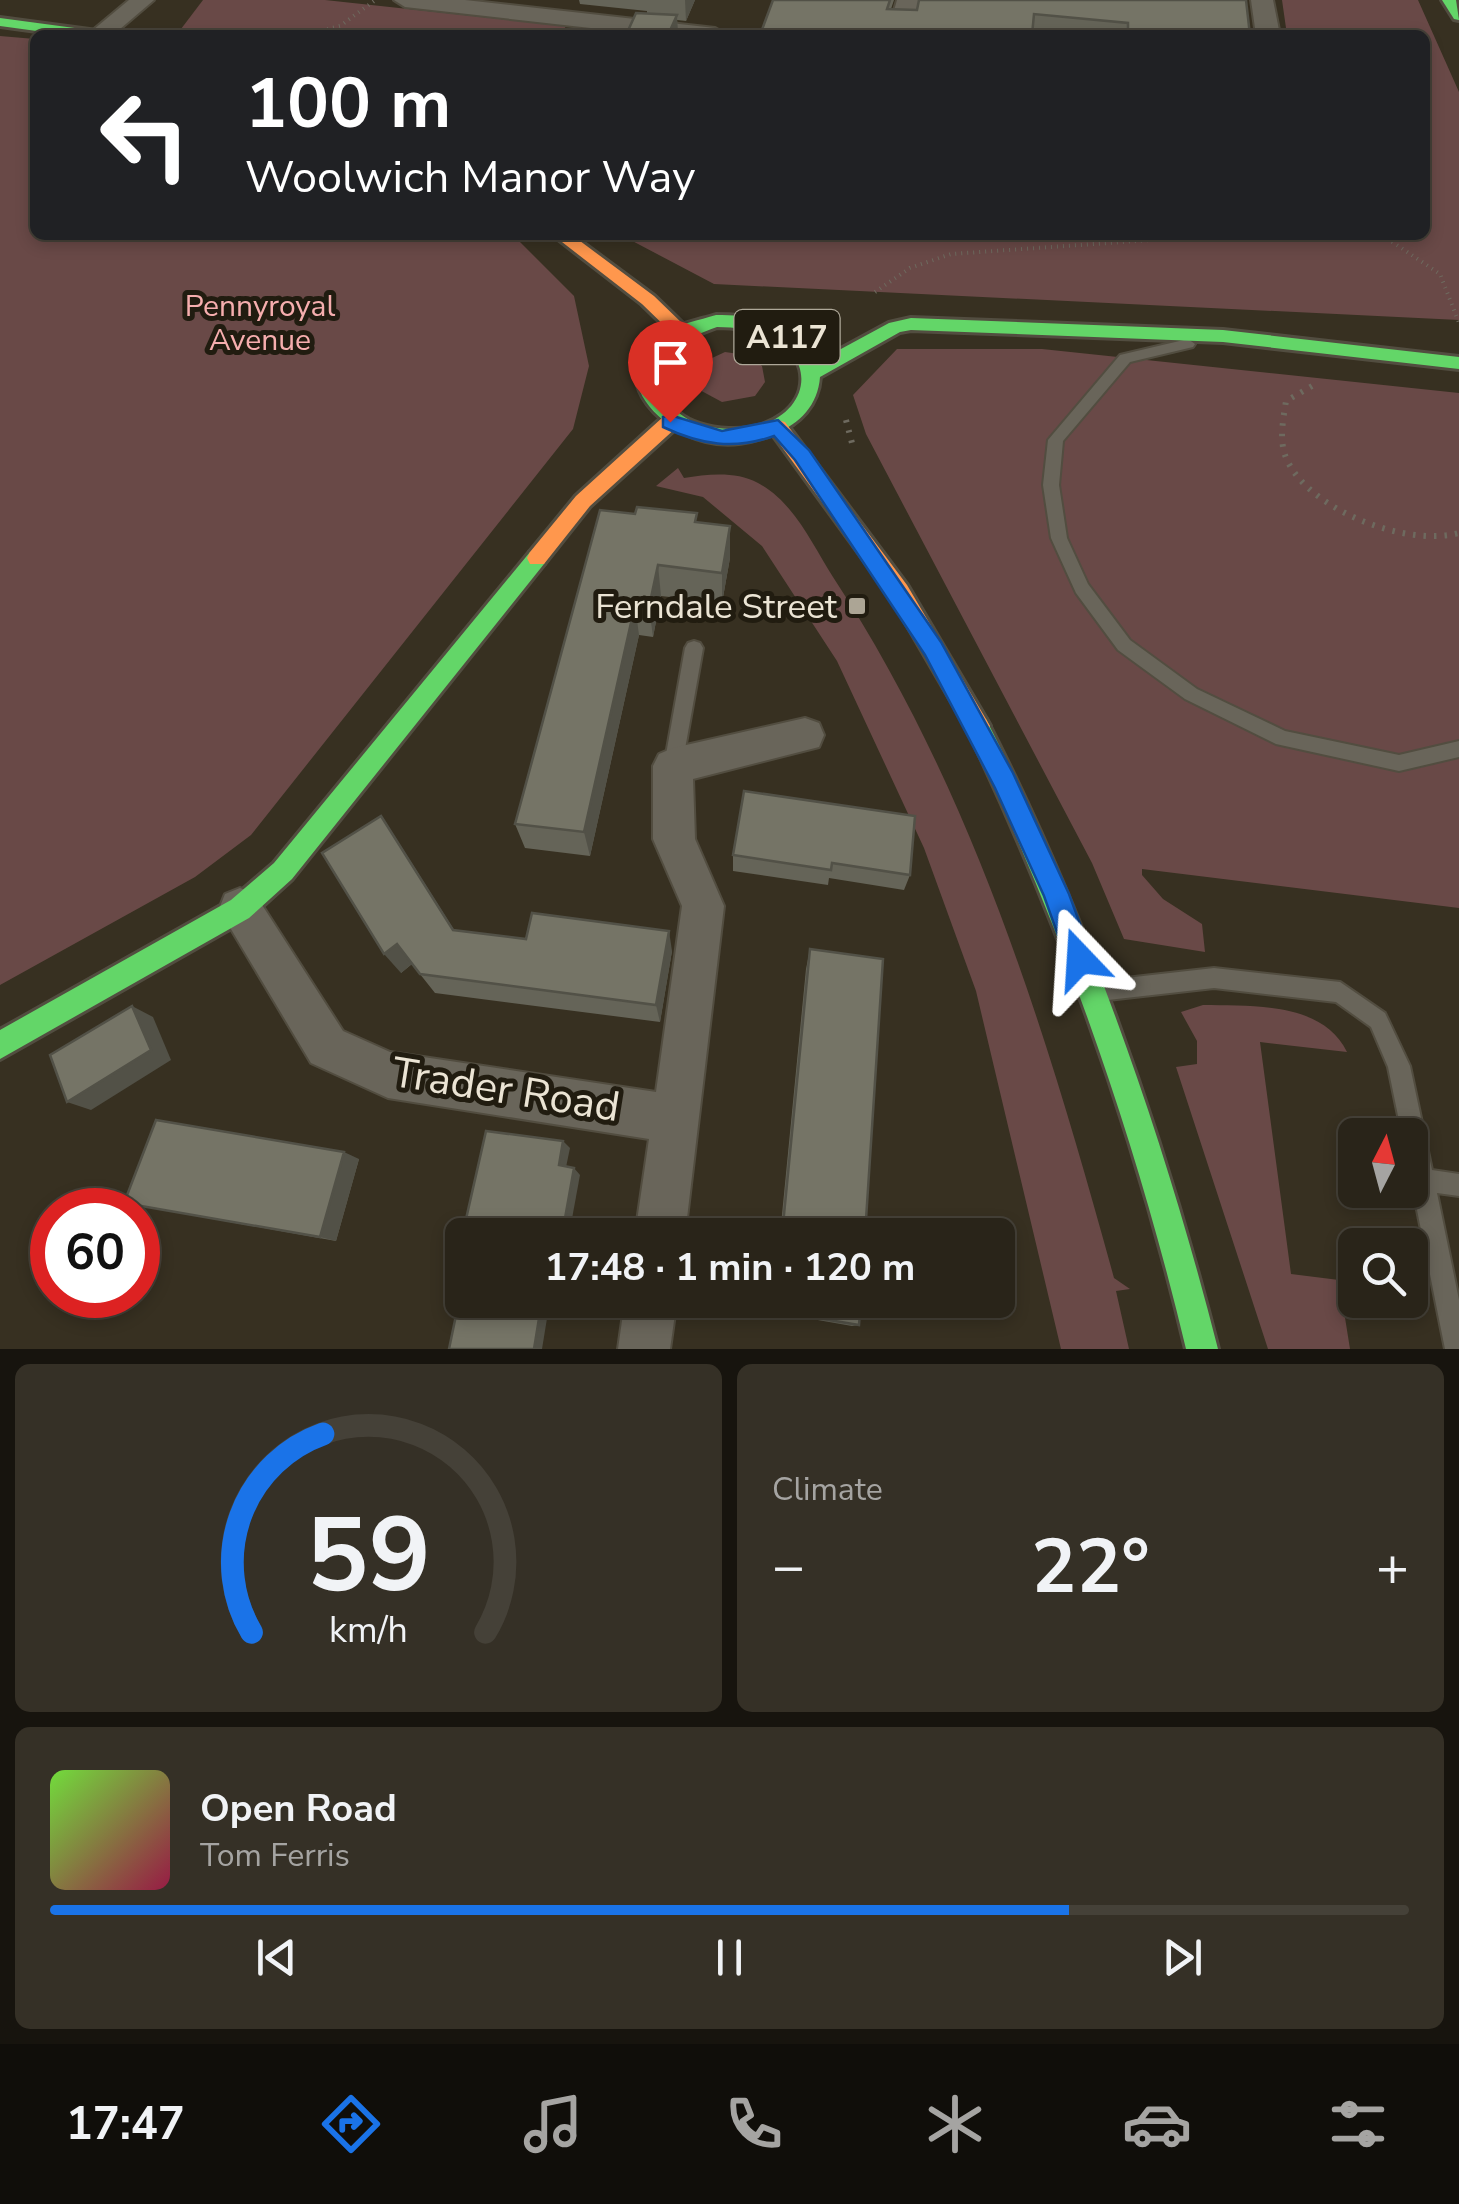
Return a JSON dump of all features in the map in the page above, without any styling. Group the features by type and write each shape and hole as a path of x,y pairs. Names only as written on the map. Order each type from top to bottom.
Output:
{"main road":[{"path":"1449,0 1459,16"},
{"path":"0,22 60,30"},
{"path":"568,240 648,300 680,331 659,346 646,364 644,385 652,405 670,422 694,434 722,438 752,436 778,427 847,516 933,648 1042,862 1092,992 1184,1267 1202,1349"},
{"name":"A117","path":"680,331 716,321 771,329 799,348 812,374 806,403 778,427"},
{"path":"812,374 895,327 910,324 1222,336 1459,363"},
{"path":"0,1045 240,909 283,871 583,502 670,422"}],"street":[{"path":"105,30 144,0"},
{"path":"405,0 554,8 685,30"},
{"path":"900,30 908,0"},
{"path":"1262,0 1267,30"},
{"path":"662,1218 704,906 674,839 673,766 805,735"},
{"name":"Trader Road","path":"240,909 327,1047 388,1075 676,1119"},
{"path":"644,1349 648,1318"}],"lane":[{"path":"1222,336 1126,358 1056,440 1051,484 1058,538 1082,588 1124,645 1137,655 1191,694 1282,738 1398,763 1459,750"},
{"path":"673,766 694,648"},
{"path":"1092,992 1214,978 1340,992 1378,1020 1392,1051 1408,1118"},
{"path":"1428,1181 1459,1186"},
{"path":"1428,1208 1457,1349"}],"path":[{"path":"324,30 340,26 375,0"},
{"path":"871,295 910,268 951,254 1151,240"},
{"path":"1389,240 1440,274 1459,323"},
{"path":"1372,355 1286,401 1281,439 1291,468 1337,509 1392,534 1459,534"}],"green space":[{"path":"203,0 325,0 566,26 564,30 181,29"},
{"path":"1282,0 1418,0 1459,92 1459,320 714,284 630,240 1430,240 1430,30 1286,30"},
{"name":"Pennyroyal Avenue","path":"0,36 30,39 30,240 518,240 574,296 589,366 573,429 251,835 195,877 0,985"},
{"path":"897,349 1042,349 1459,393 1459,908 1142,869 1142,875 1163,899 1202,924 1205,952 1124,939 1092,863 866,434 853,395"},
{"path":"725,352 746,355 762,366 765,382 755,396 722,402 696,388 697,365"},
{"path":"678,468 684,478 722,474 749,479 771,491 792,512 883,658 927,742 966,828 1033,1005 1114,1278 1130,1289 1116,1291 1129,1349 1061,1349 976,991 924,848 837,661 762,546 703,497 656,486"},
{"path":"1203,1005 1285,1010 1321,1024 1347,1052 1260,1042 1291,1274 1338,1280 1338,1318 1345,1318 1350,1349 1268,1349 1176,1067 1197,1064 1197,1041 1181,1012"}],"building":[{"path":"773,0 890,0 887,9 917,10 919,0 1246,0 1249,30 1128,30 1128,23 1034,14 1032,30 762,30"},
{"path":"636,13 677,15 670,30 628,30"},
{"path":"637,507 697,513 695,522 730,526 722,573 658,565 649,607 635,605 584,832 515,824 600,510 635,514"},
{"path":"744,791 915,816 910,875 832,863 831,870 733,855"},
{"path":"381,816 453,930 526,939 532,913 669,931 656,1005 420,974 397,944 384,954 322,853"},
{"path":"810,949 883,959 866,1218 784,1218"},
{"path":"132,1006 151,1050 67,1102 50,1055"},
{"path":"156,1120 344,1152 320,1237 160,1209 160,1188 130,1188"},
{"path":"486,1131 563,1141 559,1165 574,1168 565,1218 466,1218"},
{"path":"455,1318 539,1318 534,1349 449,1349"},
{"path":"817,1318 860,1318 859,1325"}],"traffic: fast":[{"path":"1449,0 1459,16"},
{"path":"0,22 60,30"},
{"path":"716,321 767,327 783,334 805,355 810,367 808,392 803,404 781,424 745,437 710,435 679,424 656,405 645,382 649,358 672,337 716,321"},
{"path":"812,373 895,327 911,324 1223,336 1459,363"},
{"path":"0,1045 240,909 283,871 537,558"},
{"path":"978,726 1058,903 1091,994 1166,1217 1202,1349"}],"traffic: slow":[{"path":"568,240 648,300 680,331"},
{"path":"537,558 583,501 670,422"},
{"path":"778,427 899,591 978,726"}],"place":[{"name":"Ferndale Street","path":"857,606"}],"route":[{"path":"670,422 694,434 722,438 752,436 778,427 802,455 933,648 1004,780 1056,894 1080,959"}]}
